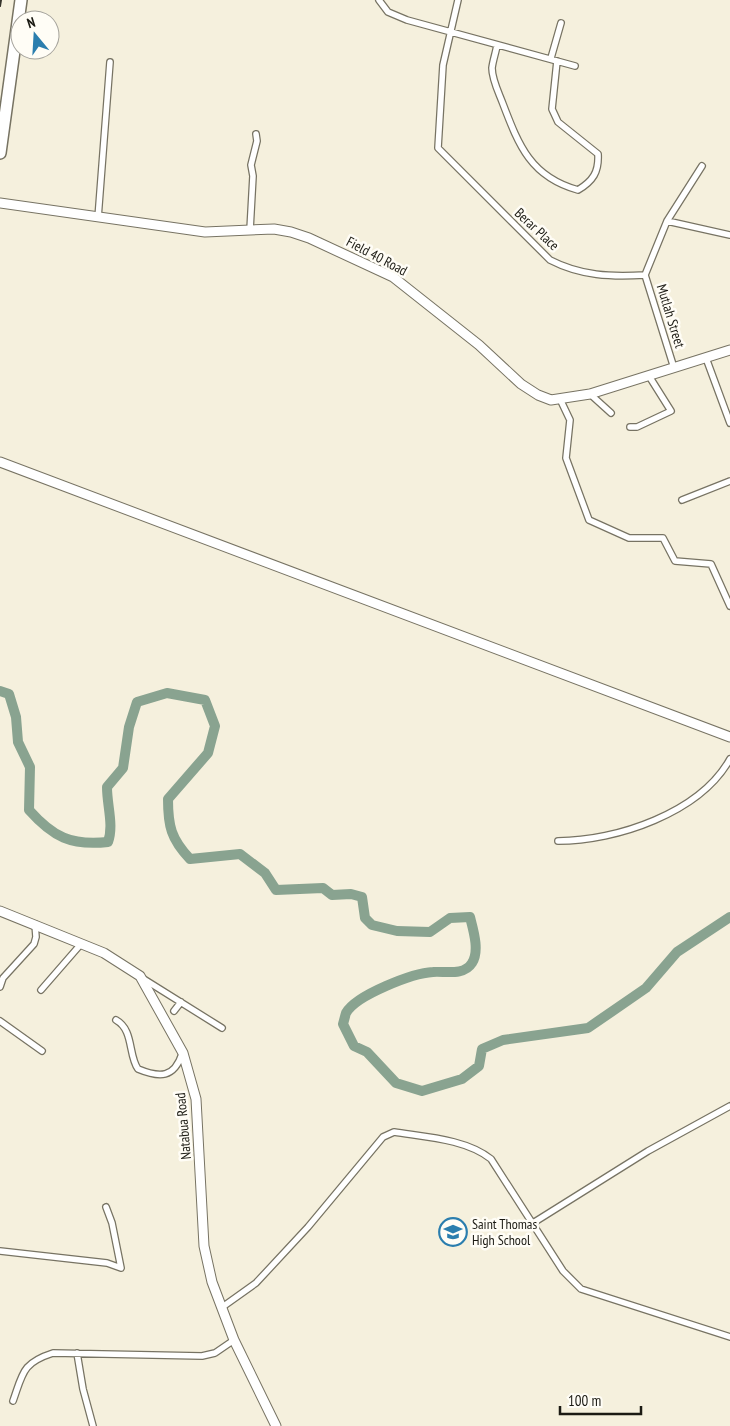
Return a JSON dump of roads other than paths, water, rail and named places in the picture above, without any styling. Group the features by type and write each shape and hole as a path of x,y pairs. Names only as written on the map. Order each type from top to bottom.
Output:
{"highway":[{"path":"0,153 21,0"}],"street":[{"path":"380,0 388,12 449,32 575,66"},
{"path":"449,32 458,0"},
{"path":"551,58 562,23"},
{"name":"Berar Place","path":"449,32 443,65 438,148 550,260 566,268 593,276 645,275"},
{"path":"497,45 492,68 494,82 519,146 539,170 559,185 578,190 591,183 599,166 598,154 584,141 570,134 558,122 552,109 557,61"},
{"path":"98,218 110,62"},
{"path":"250,230 252,176 250,165 257,141 256,134"},
{"name":"Mutlah Street","path":"674,368 645,275 667,221 702,166"},
{"name":"Field 40 Road","path":"0,203 205,232 250,230 291,232 393,277 478,344 521,384 538,395 551,400 590,394 730,350"},
{"path":"667,221 730,235"},
{"path":"706,358 730,423"},
{"path":"630,427 637,427 670,411 649,376"},
{"path":"590,394 611,413"},
{"path":"560,399 570,420 566,458 589,520 628,538 663,538 675,561 711,564 730,606"},
{"path":"0,462 730,738"},
{"path":"682,500 730,481"},
{"path":"558,841 590,840 662,819 693,799 723,772 730,760"},
{"name":"Natabua Road","path":"0,911 104,953 140,976 183,1053 196,1099 204,1246 212,1282 234,1340 276,1426"},
{"path":"0,987 3,978 34,944 36,937 35,924"},
{"path":"41,990 81,944"},
{"path":"140,976 222,1028"},
{"path":"174,1011 181,1002"},
{"path":"116,1020 124,1027 131,1046 133,1062 138,1069 160,1074 173,1072 178,1068 183,1053"},
{"path":"0,1021 42,1051"},
{"path":"533,1223 648,1151 730,1106"},
{"path":"221,1308 256,1283 308,1227 383,1137 390,1132 449,1142 484,1153 499,1169 563,1271 581,1289 730,1337"},
{"path":"0,1251 107,1263 121,1268 112,1222 106,1207"},
{"path":"13,1402 22,1374 32,1360 53,1353 202,1356 215,1353 234,1340"},
{"path":"77,1353 82,1389 92,1426"}],"waterway":[{"path":"0,691 9,694 16,717 18,742 30,767 29,810 46,827 64,838 83,842 108,842 110,822 107,787 123,768 129,727 137,702 167,693 205,700 215,726 208,753 168,799 172,832 190,859 240,854 265,873 276,890 323,888 332,895 351,894 362,897 365,918 372,925 397,931 430,932 450,918 470,917 476,946 474,958 469,967 454,972 433,972 412,976 373,992 361,999 346,1013 343,1024 354,1046 367,1052 396,1083 422,1091 462,1079 479,1066 482,1049 503,1040 588,1028 646,988 677,952 730,917"}],"railway":[{"path":"0,6 1,0"}],"place":[{"name":"Saint Thomas High School","path":"453,1232"}]}
